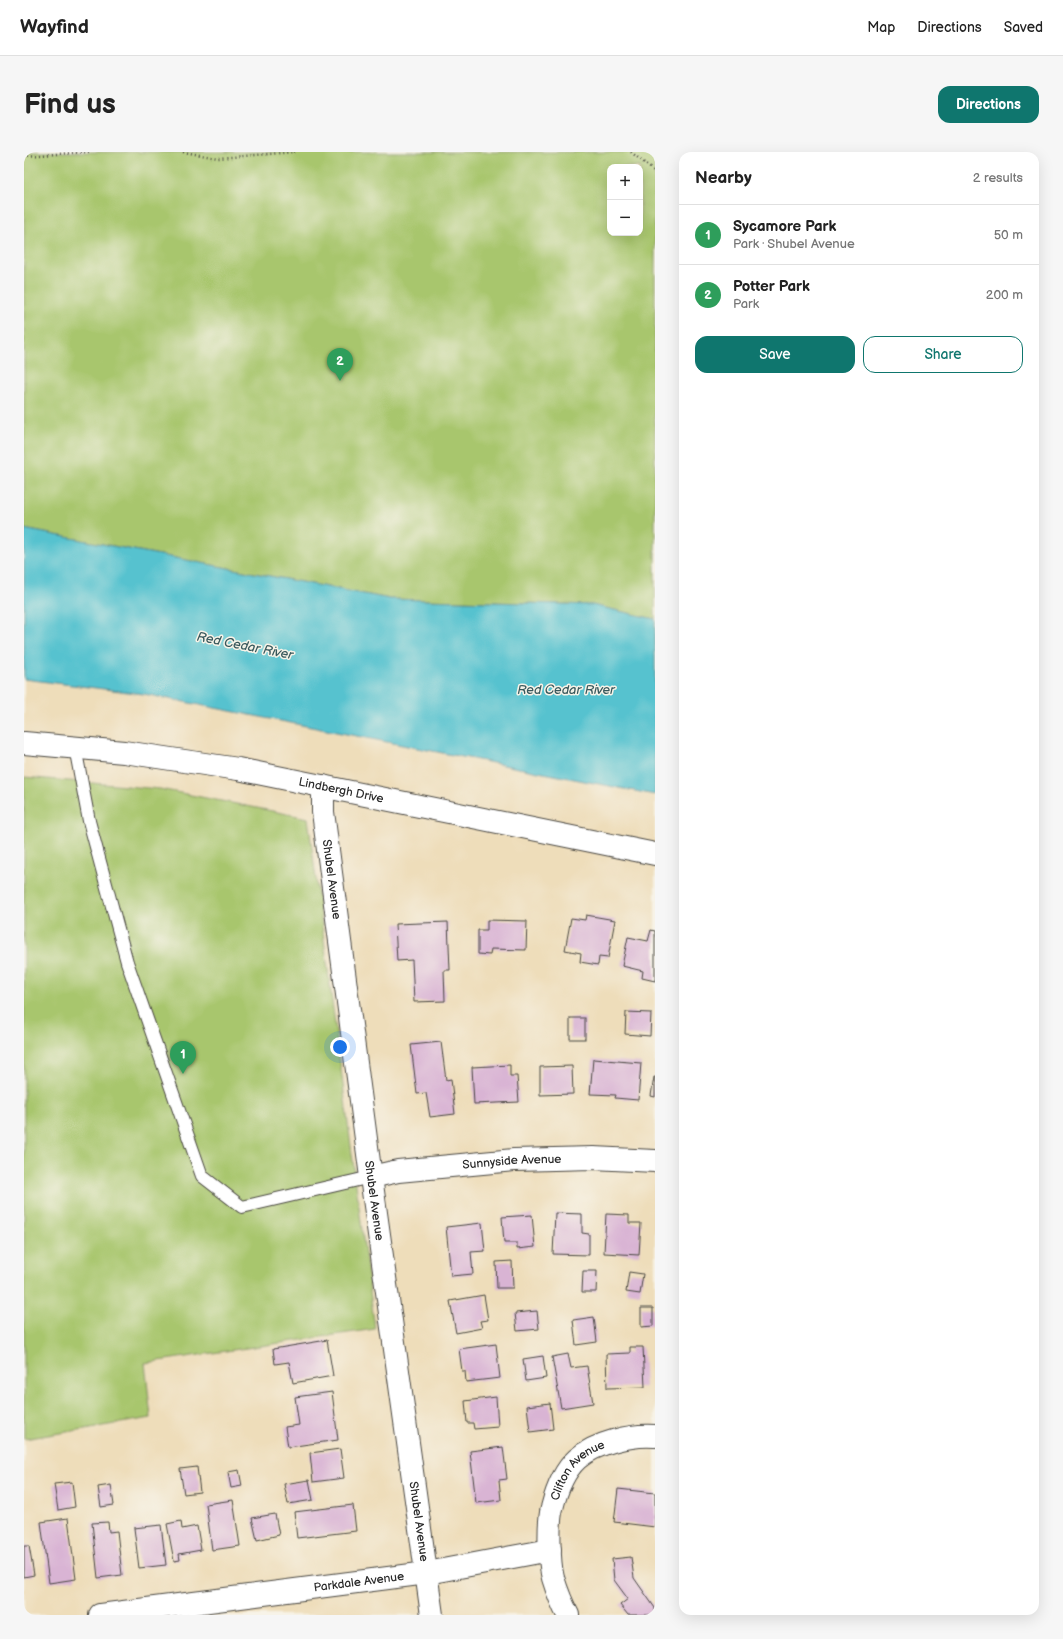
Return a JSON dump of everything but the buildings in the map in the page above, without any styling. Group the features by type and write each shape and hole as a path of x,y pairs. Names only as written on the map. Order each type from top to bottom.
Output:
{"street":[{"name":"Lindbergh Drive","path":"24,743 124,752 238,769 655,854"},
{"name":"Shubel Avenue","path":"323,786 323,812 371,1177 432,1615"},
{"name":"Sunnyside Avenue","path":"371,1177 398,1171 514,1160 593,1158 655,1161"},
{"name":"Clifton Avenue","path":"550,1550 551,1509 562,1479 577,1459 595,1448 622,1438 655,1436"},
{"name":"Parkdale Avenue","path":"100,1615 426,1573 550,1550"},
{"path":"550,1550 553,1578 563,1606 568,1615"}],"lane":[{"path":"75,747 89,821 127,962 202,1176 242,1207 371,1177"}],"path":[{"path":"24,156 89,152"},
{"path":"183,152 218,158 295,152"},
{"path":"631,152 655,172"}],"green space":[{"path":"24,152 655,152 655,619 592,605 390,599 24,529"},
{"path":"24,777 160,789 308,818 375,1329 145,1363 151,1418 24,1439"}],"water":[{"name":"Red Cedar River","path":"24,529 390,599 592,605 655,619 655,795 144,694 24,679"}],"place":[{"name":"Potter Park","path":"340,381"},
{"name":"Sycamore Park","path":"183,1074"}]}
